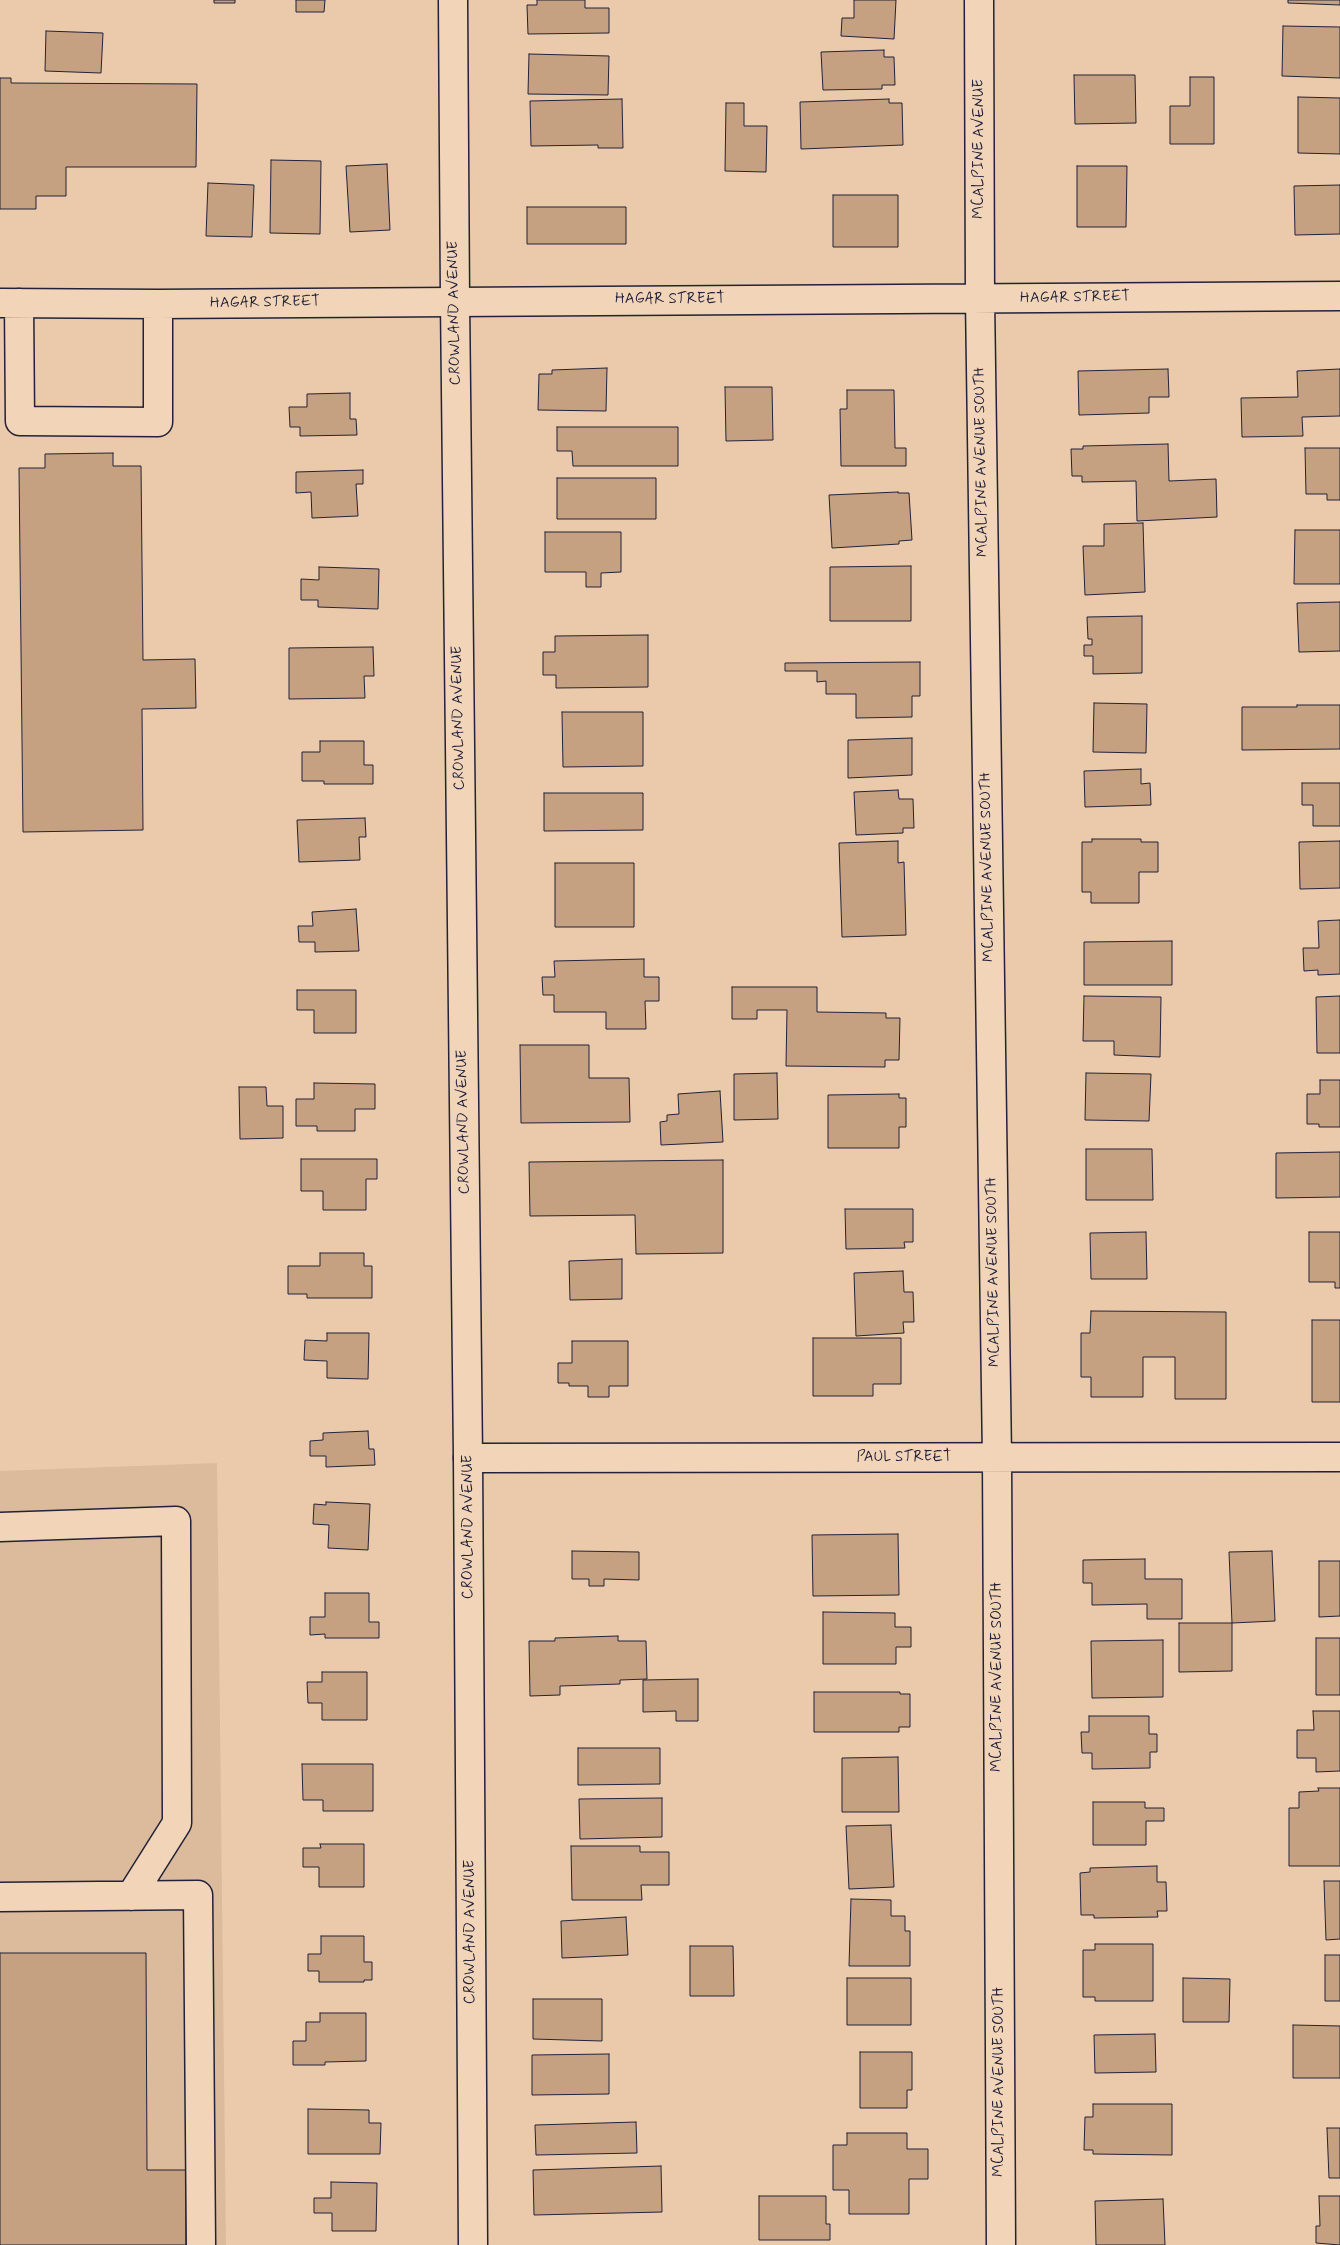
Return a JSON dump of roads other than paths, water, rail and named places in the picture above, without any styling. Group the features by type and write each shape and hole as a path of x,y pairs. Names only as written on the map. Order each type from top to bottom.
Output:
{"street":[{"name":"CROWLAND AVENUE","path":"453,0 468,1458 472,2245"},
{"name":"MCALPINE AVENUE","path":"979,0 980,299"},
{"name":"HAGAR STREET","path":"9,303 158,304 1340,296"},
{"name":"MCALPINE AVENUE SOUTH","path":"980,299 997,1458 1001,2245"},
{"path":"9,303 20,421 158,422 158,304"},
{"name":"PAUL STREET","path":"468,1458 1340,1457"},
{"path":"0,1527 176,1521 178,1823 131,1896"},
{"path":"0,1897 198,1895 201,2245"}]}
